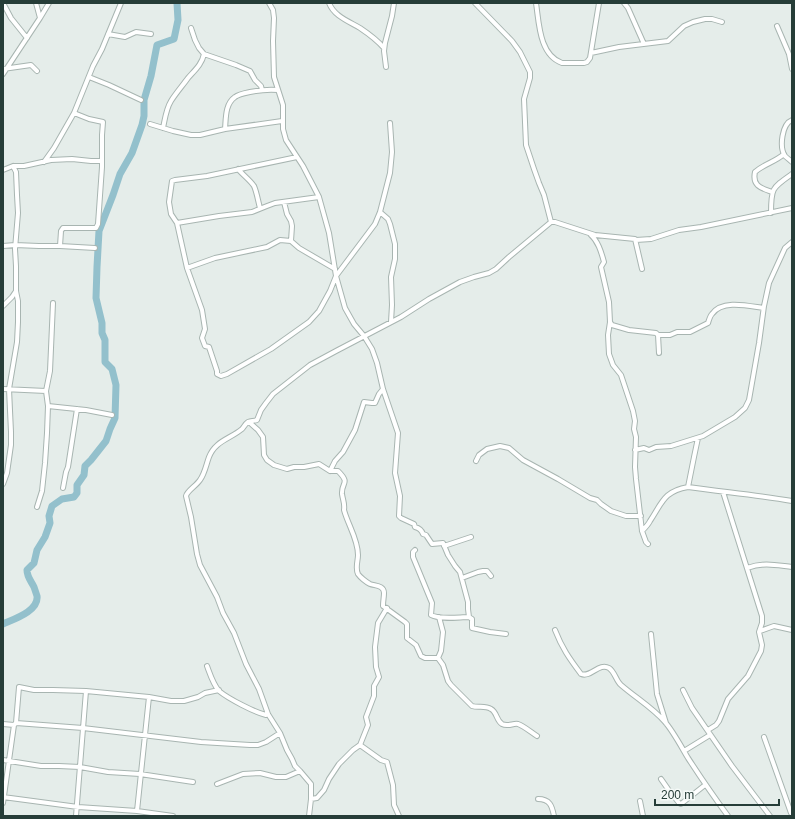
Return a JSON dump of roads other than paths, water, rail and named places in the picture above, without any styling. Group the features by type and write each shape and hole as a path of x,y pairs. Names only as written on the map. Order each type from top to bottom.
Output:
{"street":[{"path":"3,3 11,18 27,38"},
{"path":"36,3 40,18"},
{"path":"3,74 49,3"},
{"path":"44,162 54,148 74,113 121,3"},
{"path":"329,3 338,15 372,36 384,48"},
{"path":"386,67 384,48 394,3"},
{"path":"475,3 517,47 529,68 530,78 524,103 526,145 544,195 551,222"},
{"path":"536,3 539,29 546,49 556,60 562,62 584,63 588,61 591,53 599,3"},
{"path":"624,3 628,8 644,44"},
{"path":"271,4 274,18 272,41 274,77 283,105 282,121 286,140 303,166 319,198 332,244 336,276 345,308 354,324 372,349 377,363 382,389 398,433 395,473 400,496 399,516 414,524 415,527 426,535 432,544 442,543 444,546 460,572 468,602 469,617 472,619 472,626 474,628 506,634"},
{"path":"591,53 620,47 668,41 680,28 693,22 709,19 722,22"},
{"path":"777,26 789,54 792,70"},
{"path":"191,28 199,48 204,54 250,71 255,80 260,84 262,90"},
{"path":"108,34 125,37 136,32 152,34"},
{"path":"163,128 171,101 196,69 203,59 204,54"},
{"path":"5,69 31,65 37,71"},
{"path":"89,77 141,100"},
{"path":"225,129 225,117 231,101 235,96 262,90 278,90"},
{"path":"60,246 61,231 63,228 97,227 102,167 103,122 89,119 74,113"},
{"path":"792,120 784,129 782,139 784,154 792,162"},
{"path":"150,124 191,135 200,135 225,129 282,121"},
{"path":"297,158 207,176 172,181 169,202 171,214 177,223 187,268 202,310 205,329 202,338 205,346 209,347 218,374 221,376 271,349 309,322 319,312 336,276 375,224 380,212 390,173 392,152 390,123"},
{"path":"772,192 760,188 754,179 755,172 775,161 784,154"},
{"path":"3,170 13,166 24,166 51,160 72,159 90,162 101,161"},
{"path":"3,484 7,473 11,445 12,432 9,389 17,342 18,322 14,249 18,213 16,172 13,166"},
{"path":"238,169 256,191 260,208"},
{"path":"770,213 772,192 779,184 792,174"},
{"path":"177,223 252,212 275,203 319,198"},
{"path":"284,202 292,226 291,241"},
{"path":"309,816 311,784 295,766 286,750 280,733 268,714 259,689 246,664 234,633 223,613 218,597 200,565 197,554 186,493 202,478 209,456 219,443 241,430 248,422 257,420 261,410 273,394 310,365 385,326 460,282 489,273 496,269 551,222 556,222 595,235 648,240 683,229 701,227 792,208"},
{"path":"380,212 388,219 395,244 395,259 390,277 392,305 391,322"},
{"path":"586,232 596,240 604,262 601,267 609,302 609,354 613,365 621,375 633,411 636,437 635,473 642,531 648,544"},
{"path":"187,268 215,258 267,247 280,240 291,241 299,248 335,269"},
{"path":"636,240 642,269"},
{"path":"635,450 644,448 649,450 656,447 671,446 698,438 742,412 747,404 770,278 785,248 792,242"},
{"path":"3,246 15,245 95,248"},
{"path":"3,306 12,297 16,290"},
{"path":"37,507 42,491 47,433 48,406 46,391 50,371 53,303"},
{"path":"610,322 612,325 629,330 656,333 658,335 670,335 677,332 690,332 708,323 712,314 719,308 728,305 764,308"},
{"path":"658,335 659,353"},
{"path":"3,389 46,391"},
{"path":"330,471 335,461 343,452 355,430 364,402 372,404 375,403 382,389"},
{"path":"48,406 86,410 112,415"},
{"path":"63,488 68,467 77,409"},
{"path":"248,422 258,430 263,437 264,455 267,460 274,465 287,469 319,464 330,471 338,471 344,477 345,483 342,492 345,504 344,510 354,536 358,554 356,568 360,577 369,584 383,589 383,606 407,624 407,638 416,645 421,656 425,658 438,658"},
{"path":"688,487 698,438"},
{"path":"476,461 478,455 487,449 500,446 509,448 523,460 590,498 597,500 611,511 626,516 640,516"},
{"path":"642,531 650,522 663,499 673,492 688,487 766,496 792,501"},
{"path":"684,751 716,725 730,696 748,676 762,648 760,631 762,616 723,492"},
{"path":"444,546 471,537"},
{"path":"415,550 413,552 413,557 432,603 431,615 435,617 453,618 469,617"},
{"path":"747,568 760,564 792,567"},
{"path":"462,578 483,571 487,571 491,576"},
{"path":"311,799 317,798 324,790 339,764 360,745 368,725 366,717 374,696 374,686 379,677 376,667 375,648 378,623 387,608"},
{"path":"438,658 441,651 443,632 439,617"},
{"path":"760,631 774,626 792,630"},
{"path":"555,630 565,652 581,674 585,675 599,668 608,668 613,673 619,684 655,712 666,723 705,784 728,816"},
{"path":"651,634 657,694 666,723"},
{"path":"438,658 443,666 448,681 472,706 476,708 488,707 492,709 498,720 504,725 518,724 537,736"},
{"path":"207,666 213,681 219,690 229,698 252,710 266,715 268,714"},
{"path":"3,804 19,687 34,690 86,691 149,697 171,702 184,701 205,693 219,690"},
{"path":"684,690 692,708 732,766 770,816"},
{"path":"76,816 78,807 86,691"},
{"path":"137,811 149,697"},
{"path":"3,724 83,728 201,742 250,745 266,742 280,733"},
{"path":"764,737 791,813 785,816"},
{"path":"360,745 381,760 387,762 393,785 394,805 399,816"},
{"path":"3,760 42,766 80,767 108,772 140,774 193,782"},
{"path":"218,784 243,774 260,773 276,777 286,777 300,771"},
{"path":"660,779 671,794 681,804 705,784"},
{"path":"3,797 78,807 137,811 173,816"},
{"path":"538,799 549,802 554,816"},
{"path":"640,801 643,816"}],"waterway":[{"path":"3,624 25,614 37,601 37,596 28,577 27,570 34,563 37,550 45,537 50,523 49,516 52,506 62,499 74,497 77,493 77,485 84,475 85,466 106,441 115,418 116,385 112,369 105,362 105,340 102,333 102,323 96,298 99,231 120,174 132,153 142,125 144,116 144,100 151,76 157,45 174,39 178,20 177,3"}]}
